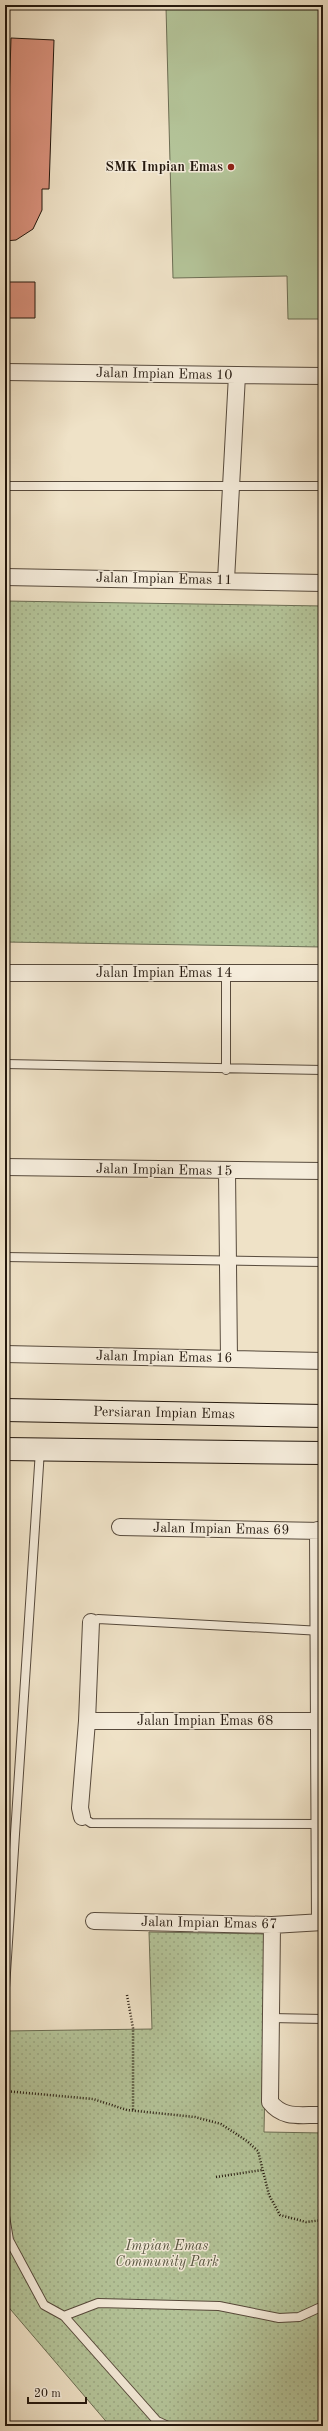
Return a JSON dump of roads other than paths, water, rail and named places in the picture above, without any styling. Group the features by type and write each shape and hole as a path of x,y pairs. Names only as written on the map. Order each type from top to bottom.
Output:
{"main road":[{"name":"Persiaran Impian Emas","path":"5,1410 323,1416"},
{"path":"5,1449 323,1453"}],"street":[{"name":"Jalan Impian Emas 10","path":"5,372 323,376"},
{"path":"226,580 237,375"},
{"name":"Jalan Impian Emas 11","path":"5,577 323,583"},
{"name":"Jalan Impian Emas 14","path":"5,973 323,973"},
{"name":"Jalan Impian Emas 15","path":"5,1167 227,1171 323,1171"},
{"path":"227,1171 229,1358"},
{"name":"Jalan Impian Emas 16","path":"5,1354 323,1361"},
{"name":"Jalan Impian Emas 69","path":"120,1527 321,1530"},
{"path":"321,1530 320,1631 322,1922"},
{"path":"82,1818 80,1808 87,1722 91,1622"},
{"name":"Jalan Impian Emas 68","path":"87,1722 321,1721"},
{"name":"Jalan Impian Emas 67","path":"94,1921 272,1925 322,1922"},
{"path":"272,1925 270,2102 276,2110 284,2114 323,2115"}],"lane":[{"path":"5,486 323,486"},
{"path":"226,972 226,1070"},
{"path":"5,1064 226,1070 323,1070"},
{"path":"5,1257 323,1262"},
{"path":"5,1988 40,1449"},
{"path":"91,1622 98,1619 320,1631"},
{"path":"82,1818 91,1823 321,1824"},
{"path":"271,2018 323,2019"},
{"path":"5,2216 9,2240 44,2305 64,2316 157,2421 168,2426"},
{"path":"64,2316 98,2303 219,2306 279,2318 299,2317 323,2306"}],"place":[{"name":"SMK Impian Emas","path":"231,167"}],"park label":[{"name":"Impian Emas Community Park","path":"167,2254"}]}
